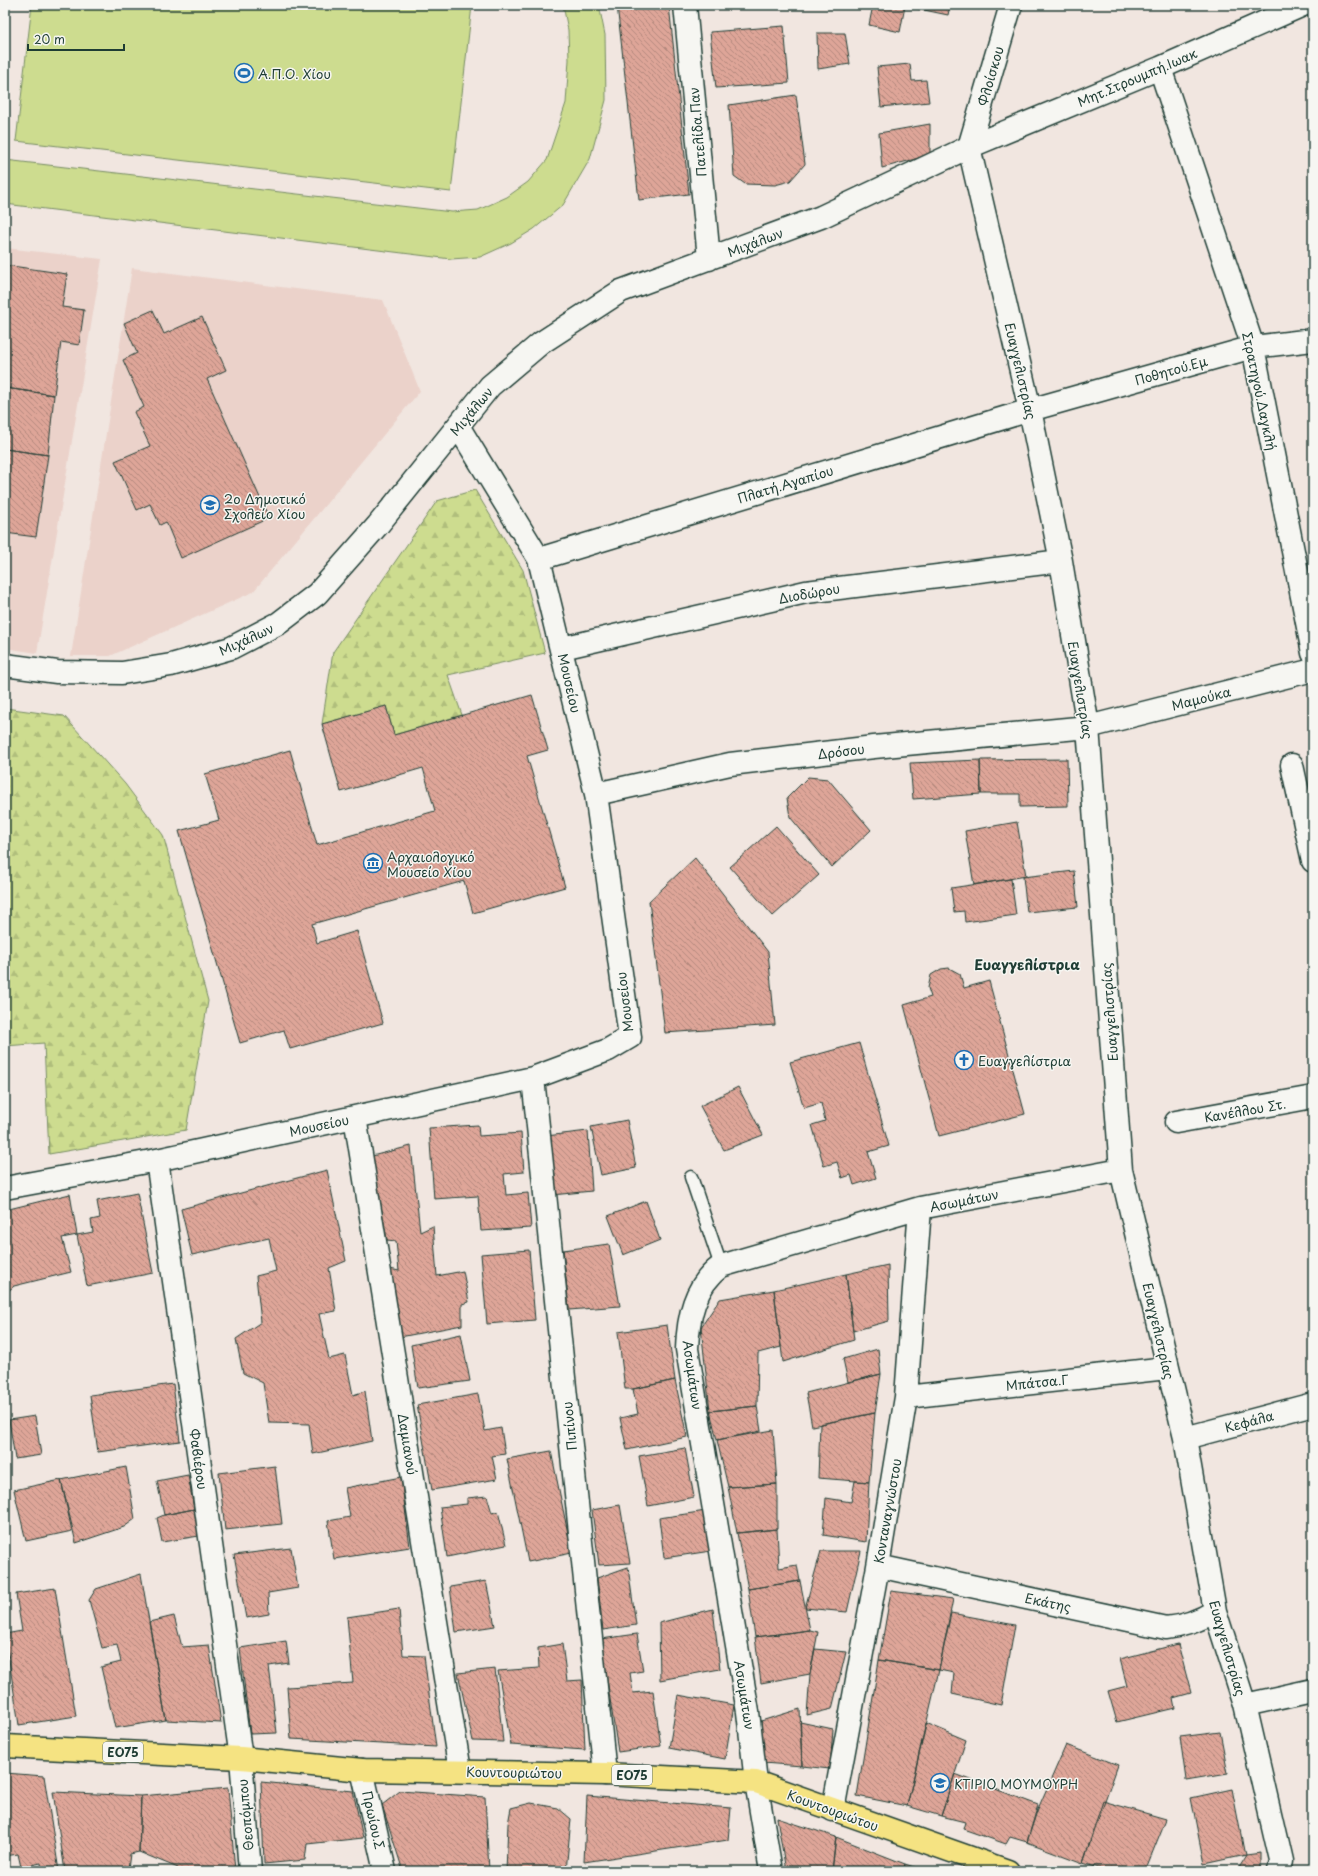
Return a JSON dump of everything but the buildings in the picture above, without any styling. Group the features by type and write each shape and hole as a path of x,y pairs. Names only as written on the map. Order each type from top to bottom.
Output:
{"main road":[{"name":"Κουντουριώτου","path":"5,1746 241,1758 362,1770 605,1774 756,1782 1008,1871"}],"street":[{"name":"Πατελίδα.Παν","path":"685,5 709,259"},
{"name":"Φλοίσκου","path":"969,147 1011,5"},
{"name":"Μητ.Στρουμπή.Ιωακ","path":"969,147 1160,68 1304,5"},
{"name":"Στρατηγού.Δαγκλή","path":"1160,68 1253,346 1313,653"},
{"name":"Μιχάλων","path":"5,665 57,672 122,673 199,658 231,648 279,623 317,594 378,525 490,386 541,343 583,314 621,291 822,217 969,147"},
{"name":"Ευαγγελιστρίας","path":"969,147 1030,410 1061,561 1088,727 1121,1170 1167,1368 1185,1438 1216,1611 1245,1704 1281,1861 1280,1871"},
{"name":"Ποθητού.Εμ","path":"1030,410 1253,346 1313,340"},
{"name":"Πλατή.Αγαπίου","path":"539,559 1030,410"},
{"name":"Μουσείου","path":"5,1188 157,1160 533,1078 608,1050 630,1037 596,794 562,648 539,559 458,426"},
{"name":"Διοδώρου","path":"562,648 806,592 1061,561"},
{"name":"Μαμούκα","path":"1088,727 1313,670"},
{"name":"Δρόσου","path":"596,794 730,764 874,747 1088,727"},
{"path":"1292,765 1313,861"},
{"name":"Πιπίνου","path":"533,1078 605,1774"},
{"name":"Κανέλλου Στ.","path":"1176,1122 1313,1097"},
{"name":"Δαμιανού","path":"356,1117 460,1771"},
{"name":"Φαβιέρου","path":"157,1160 241,1758"},
{"name":"Ασωμάτων","path":"771,1871 756,1782 748,1712 687,1349 688,1326 693,1307 702,1286 710,1274 721,1266 920,1208 1121,1170"},
{"name":"Κονταναγνώστου","path":"833,1810 878,1566 906,1397 920,1208"},
{"name":"Μπάτσα.Γ","path":"906,1397 1167,1368"},
{"name":"Κεφάλα","path":"1185,1438 1313,1404"},
{"name":"Εκάτης","path":"878,1566 1166,1628 1182,1627 1216,1611"},
{"path":"1245,1704 1313,1690"},
{"name":"Θεοπόμπου","path":"241,1758 250,1871"},
{"name":"Πρωίου.Σ","path":"362,1770 385,1871"}],"lane":[{"path":"691,1177 721,1266"}],"shaded area":[{"path":"5,248 102,259 37,653 5,648"},
{"name":"2o Δημοτικό Σχολείο Χίου","path":"132,268 383,300 420,391 253,592 110,656 71,656"}],"green space":[{"name":"Α.Π.Ο. Χίου","path":"32,5 472,5 451,192 16,141"},
{"path":"563,5 599,5 605,35 606,100 590,159 563,205 534,229 511,243 480,257 451,259 5,204 5,160 452,212 478,210 507,197 528,182 547,160 566,103 569,60 568,30"},
{"path":"475,490 523,570 545,653 448,675 462,715 394,735 386,706 322,724 333,652 437,501"},
{"path":"5,708 64,716 125,784 163,835 208,1001 186,1130 49,1154 44,1043 5,1046"}],"place":[{"name":"Α.Π.Ο. Χίου","path":"244,73"},
{"name":"2o Δημοτικό Σχολείο Χίου","path":"210,505"},
{"name":"Αρχαιολογικό Μουσείο Χίου","path":"373,863"},
{"name":"Ευαγγελίστρια","path":"964,1060"},
{"name":"ΚΤΙΡΙΟ ΜΟΥΜΟΥΡΗ","path":"940,1783"}],"district":[{"name":"Ευαγγελίστρια","path":"1027,964"}]}
